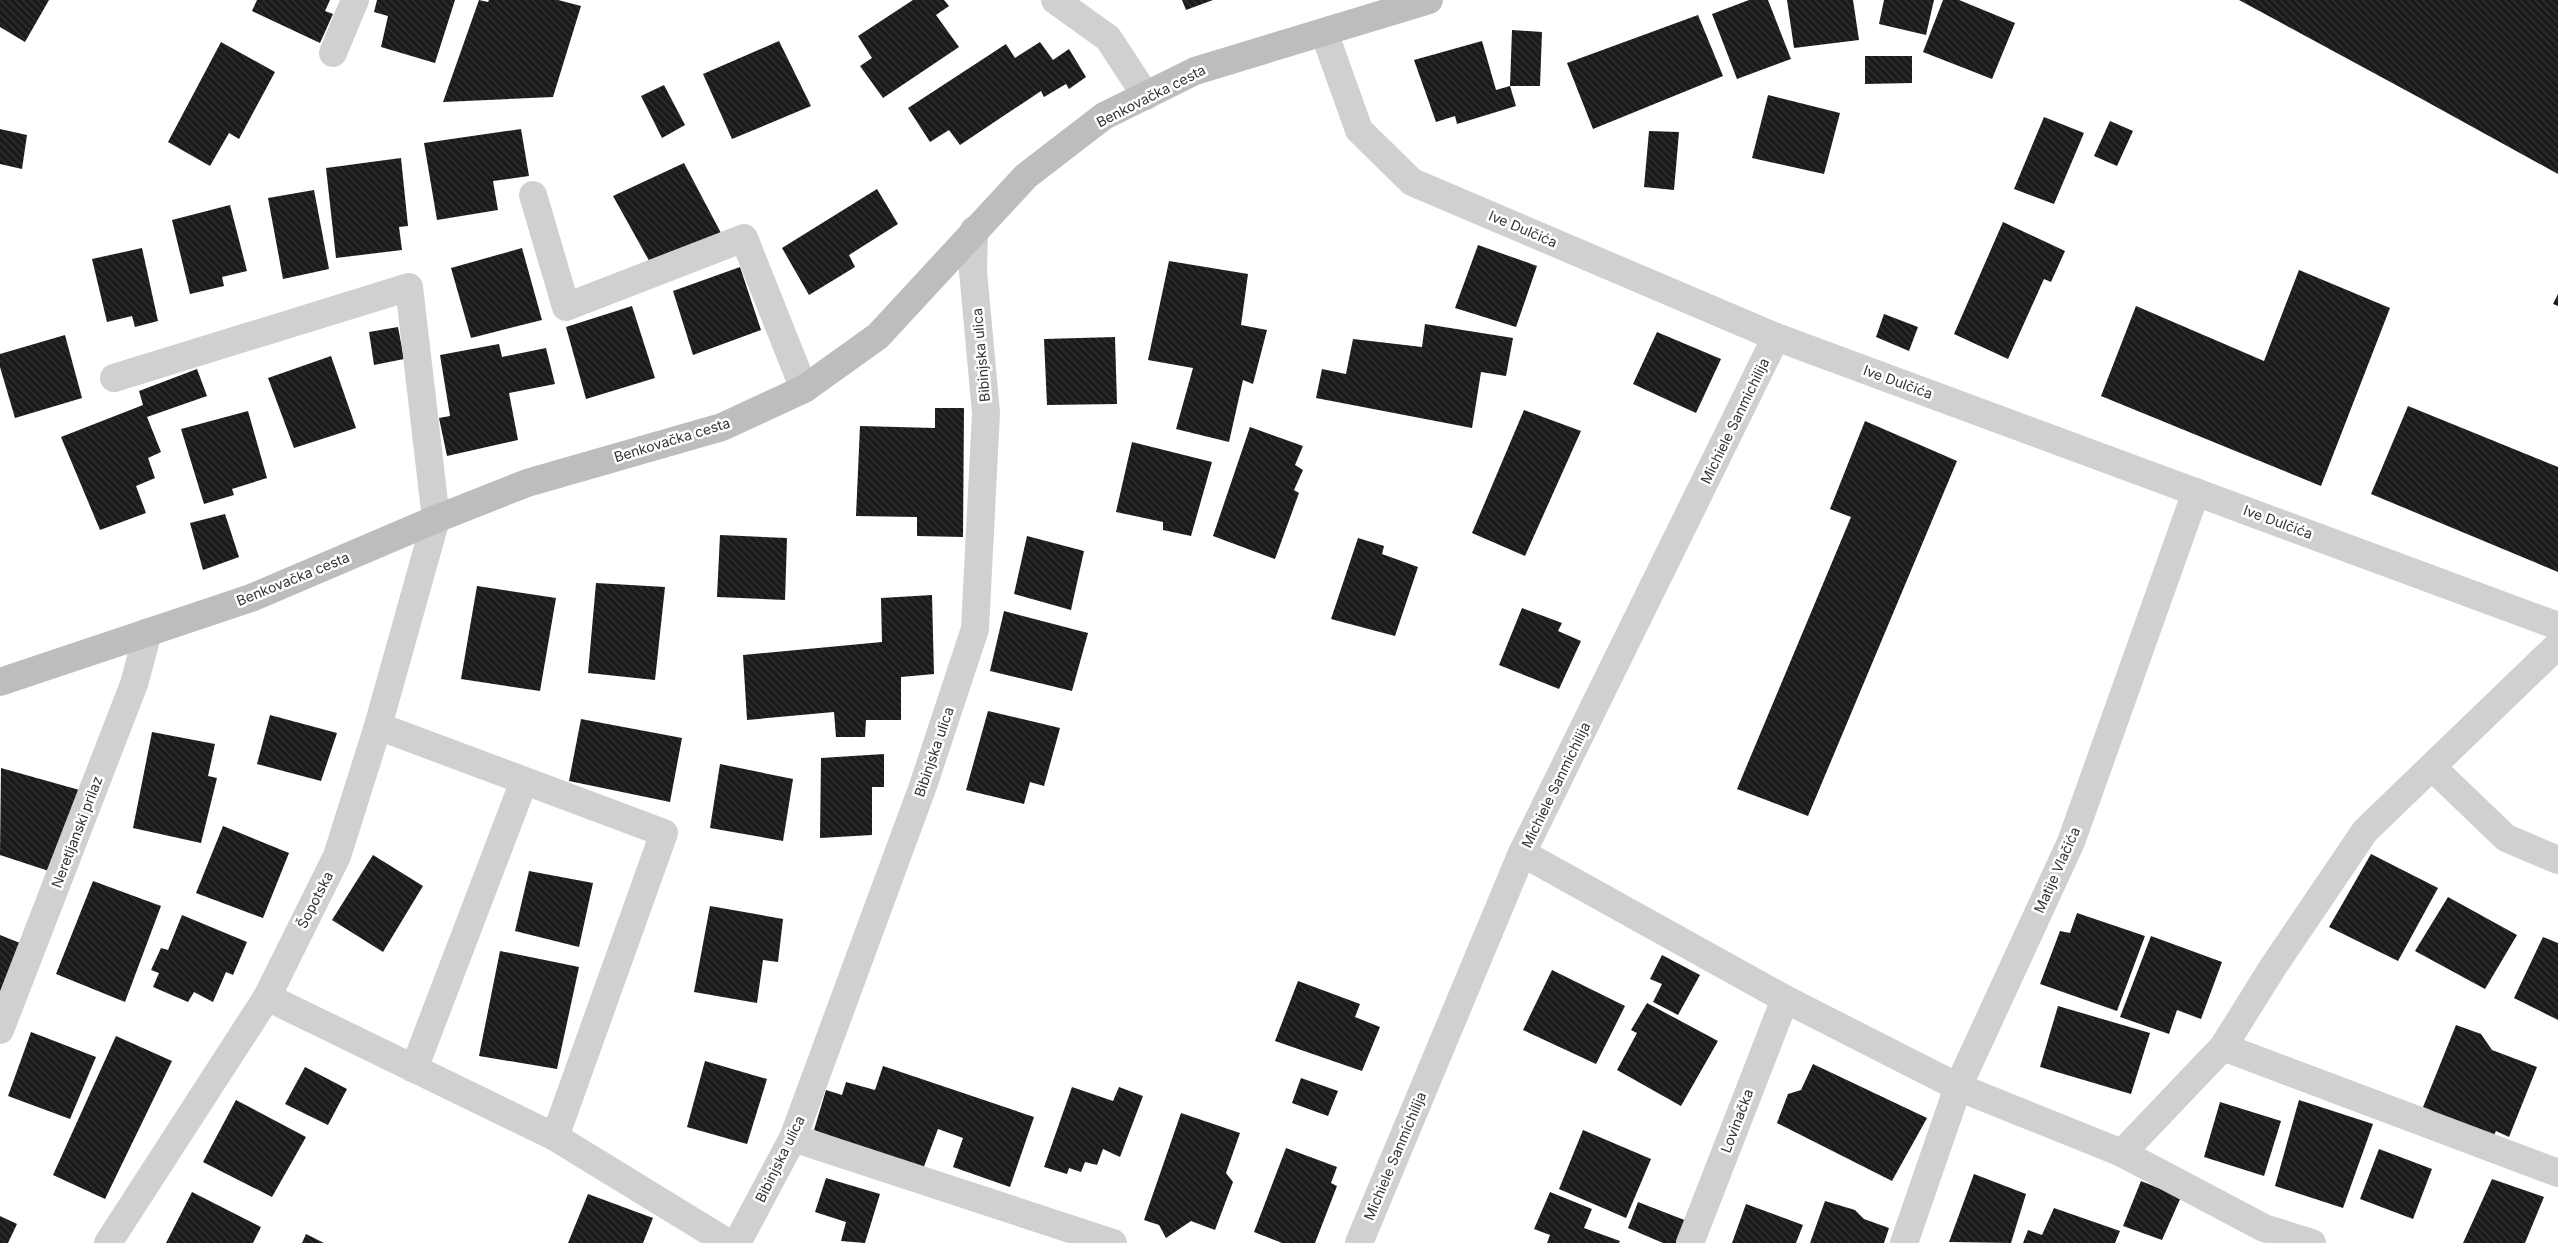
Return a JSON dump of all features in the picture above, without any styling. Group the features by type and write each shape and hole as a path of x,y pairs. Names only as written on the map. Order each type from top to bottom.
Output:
{"main road":[{"name":"Benkovačka cesta","path":"0,682 251,598 436,519 527,483 722,427 804,389 878,336 974,230 1026,176 1104,116 1195,70 1429,0"}],"street":[{"path":"333,53 355,0"},
{"path":"1054,0 1108,38 1146,96"},
{"name":"Ive Dulčića","path":"1324,32 1359,130 1412,182 1776,337 2558,626"},
{"path":"533,195 566,307 744,238 804,389"},
{"name":"Bibinjska ulica","path":"737,1243 793,1138 923,786 975,629 986,413 973,271 974,230"},
{"path":"114,378 409,287 436,519"},
{"name":"Michiele Sanmichilija","path":"1359,1243 1522,853 1776,337"},
{"name":"Matije Vlačića","path":"1904,1243 1958,1087 2071,842 2196,492"},
{"name":"Šopotska","path":"108,1243 267,997 337,856 378,726 436,519"},
{"name":"Neretljanski prilaz","path":"0,1030 134,684 148,632"},
{"path":"2122,1153 2223,1047 2273,967 2365,831 2558,645"},
{"path":"378,726 664,833 555,1137"},
{"path":"2432,767 2506,838 2558,860"},
{"path":"414,1069 524,781"},
{"path":"1522,853 1785,999 1958,1087 2122,1153 2264,1228 2312,1243"},
{"path":"267,997 555,1137 728,1243"},
{"name":"Lovinačka","path":"1690,1243 1785,999"},
{"path":"2223,1047 2558,1173"},
{"path":"793,1138 1113,1243"}],"building":[{"path":"0,0 49,0 25,42 0,27"},
{"path":"257,0 330,0 325,11 333,14 320,43 252,11"},
{"path":"377,0 455,0 435,63 381,47 388,16 374,12"},
{"path":"479,0 488,2 489,0 558,0 581,6 553,97 443,102"},
{"path":"913,0 944,0 949,6 936,15 959,47 883,98 860,66 872,58 858,36"},
{"path":"1182,0 1213,0 1186,10"},
{"path":"1749,0 1768,0 1791,59 1737,79 1712,14"},
{"path":"1787,0 1853,0 1859,40 1794,48"},
{"path":"1884,0 1934,0 1926,35 1879,24"},
{"path":"1943,0 1959,0 2015,23 1992,79 1923,52"},
{"path":"2239,0 2558,0 2558,174 2420,98"},
{"path":"1698,15 1723,76 1593,129 1567,63"},
{"path":"1512,30 1542,32 1540,86 1510,86"},
{"path":"779,41 811,106 732,139 703,74"},
{"path":"1482,41 1496,90 1510,86 1516,106 1457,124 1455,116 1436,122 1414,60"},
{"path":"221,42 275,72 239,139 229,133 210,166 168,142"},
{"path":"1040,42 1053,60 1069,49 1086,77 1069,89 1066,84 1044,97 1041,91 960,145 949,130 930,142 908,108 1006,44 1015,58"},
{"path":"1865,56 1912,56 1912,83 1865,84"},
{"path":"664,85 685,125 662,138 641,96"},
{"path":"1768,95 1840,113 1824,174 1752,158"},
{"path":"2044,117 2084,133 2054,204 2014,189"},
{"path":"2110,121 2133,131 2117,166 2094,156"},
{"path":"0,129 27,135 22,169 0,164"},
{"path":"521,129 529,176 493,181 498,210 437,220 424,143"},
{"path":"1649,131 1679,132 1674,190 1644,187"},
{"path":"401,158 408,226 399,227 402,250 336,258 326,168"},
{"path":"684,163 721,233 652,266 613,196"},
{"path":"877,189 898,224 849,255 855,267 809,295 782,248"},
{"path":"314,190 329,269 283,279 268,198"},
{"path":"230,205 247,271 222,277 224,286 190,294 172,220"},
{"path":"2003,222 2065,251 2051,282 2044,279 2008,359 1954,334"},
{"path":"1478,245 1537,266 1516,327 1455,308"},
{"path":"142,248 158,321 135,327 132,316 107,322 92,259"},
{"path":"522,248 542,320 471,338 451,268"},
{"path":"1169,261 1248,274 1241,325 1267,330 1253,384 1243,380 1229,442 1176,429 1193,368 1148,360"},
{"path":"740,267 761,330 693,355 673,291"},
{"path":"2299,270 2390,308 2321,486 2101,396 2136,306 2264,361"},
{"path":"2558,294 2558,306 2553,304"},
{"path":"632,306 655,378 586,399 566,327"},
{"path":"1884,314 1918,327 1909,351 1876,337"},
{"path":"1425,324 1513,338 1506,376 1481,372 1472,428 1316,398 1322,369 1346,374 1353,339 1422,347"},
{"path":"398,327 404,359 374,365 369,332"},
{"path":"1657,332 1721,359 1696,413 1633,384"},
{"path":"65,335 82,398 15,418 0,367 0,354"},
{"path":"1115,337 1117,404 1047,405 1044,339"},
{"path":"499,344 502,357 546,348 555,384 509,393 518,440 447,456 439,418 450,416 440,355"},
{"path":"331,356 356,428 294,448 268,378"},
{"path":"197,369 207,396 147,417 161,452 148,458 155,478 136,486 146,513 100,530 61,437 143,405 139,391"},
{"path":"2408,406 2558,467 2558,572 2371,494"},
{"path":"935,408 964,408 963,537 917,536 917,517 856,516 860,426 935,428"},
{"path":"1524,410 1581,431 1525,556 1472,533"},
{"path":"248,411 267,478 232,489 234,495 204,504 181,429"},
{"path":"1865,421 1957,461 1808,816 1737,789 1851,517 1830,509"},
{"path":"1250,427 1303,446 1295,465 1303,470 1294,490 1299,493 1275,559 1213,536"},
{"path":"1132,442 1212,462 1191,536 1163,530 1163,522 1116,512"},
{"path":"225,514 239,557 203,570 190,523"},
{"path":"720,535 787,538 785,600 717,597"},
{"path":"1027,536 1084,551 1071,610 1014,594"},
{"path":"1358,538 1384,546 1382,554 1418,567 1395,636 1331,619"},
{"path":"596,583 665,587 655,680 588,673"},
{"path":"477,586 556,598 540,691 461,679"},
{"path":"932,595 934,674 901,677 901,720 866,720 865,737 836,737 834,712 747,720 743,655 882,642 881,598"},
{"path":"1522,608 1562,623 1558,631 1581,641 1559,689 1499,665"},
{"path":"1004,611 1088,633 1072,691 990,671"},
{"path":"988,711 1060,728 1044,786 1030,782 1024,804 966,790"},
{"path":"270,715 337,733 321,781 257,764"},
{"path":"581,719 682,738 670,802 569,781"},
{"path":"152,732 215,744 208,776 217,778 201,843 133,828"},
{"path":"884,754 884,787 872,787 872,835 820,838 821,758"},
{"path":"720,764 793,779 783,841 710,828"},
{"path":"1,768 83,791 55,873 0,855"},
{"path":"223,826 289,853 263,918 196,893"},
{"path":"2371,854 2438,888 2398,961 2329,927"},
{"path":"373,855 423,886 383,952 332,920"},
{"path":"529,871 593,883 579,947 515,931"},
{"path":"93,881 161,906 125,1002 56,974"},
{"path":"2448,897 2517,935 2485,989 2415,951"},
{"path":"710,906 783,919 778,962 763,960 757,1003 694,992"},
{"path":"2077,913 2145,936 2117,1011 2040,984 2060,931 2070,933"},
{"path":"182,915 247,942 233,975 226,972 213,1002 194,992 188,1002 153,987 159,973 151,970 161,948 168,950"},
{"path":"0,935 25,945 0,1008"},
{"path":"2151,936 2222,962 2201,1019 2177,1010 2169,1034 2120,1017"},
{"path":"2543,937 2558,943 2558,1020 2514,998"},
{"path":"500,951 579,967 557,1069 479,1056"},
{"path":"1662,955 1700,975 1678,1015 1653,1002 1662,984 1650,979"},
{"path":"1552,970 1625,1006 1596,1064 1523,1030"},
{"path":"1298,981 1360,1004 1355,1017 1380,1027 1362,1071 1275,1041"},
{"path":"1647,1003 1718,1041 1681,1106 1617,1070 1637,1033 1631,1030"},
{"path":"2058,1006 2150,1033 2131,1094 2040,1067"},
{"path":"2456,1025 2481,1034 2492,1050 2537,1067 2509,1137 2496,1131 2493,1137 2423,1107"},
{"path":"31,1032 96,1057 70,1119 8,1096"},
{"path":"116,1036 172,1061 105,1199 53,1175"},
{"path":"705,1061 767,1079 747,1144 687,1127"},
{"path":"1813,1064 1927,1118 1892,1181 1777,1123 1788,1094 1801,1090"},
{"path":"883,1066 1034,1117 1010,1187 953,1167 963,1138 938,1129 923,1169 814,1130 826,1090 842,1095 846,1082 875,1090"},
{"path":"305,1067 347,1089 328,1125 285,1104"},
{"path":"1301,1078 1338,1091 1328,1116 1292,1103"},
{"path":"1072,1087 1113,1101 1119,1087 1143,1096 1120,1157 1103,1149 1097,1165 1085,1162 1081,1172 1069,1168 1067,1174 1044,1167"},
{"path":"236,1100 306,1137 272,1197 203,1162"},
{"path":"2299,1100 2373,1124 2343,1208 2275,1186"},
{"path":"2220,1102 2281,1121 2264,1176 2204,1157"},
{"path":"1181,1113 1240,1133 1226,1173 1233,1182 1215,1230 1191,1221 1166,1238 1159,1225 1144,1220"},
{"path":"1583,1130 1651,1159 1626,1218 1559,1189"},
{"path":"1286,1148 1337,1167 1331,1183 1337,1186 1315,1243 1282,1243 1254,1232"},
{"path":"2379,1149 2432,1169 2413,1219 2360,1199"},
{"path":"1974,1174 2026,1194 2011,1243 1949,1242"},
{"path":"826,1178 880,1194 865,1243 841,1241 846,1222 815,1212"},
{"path":"2492,1179 2544,1197 2525,1243 2463,1243"},
{"path":"2141,1181 2181,1197 2162,1240 2123,1226"},
{"path":"192,1192 261,1227 253,1243 166,1243"},
{"path":"1550,1192 1592,1209 1584,1228 1620,1241 1619,1243 1547,1243 1550,1235 1534,1229"},
{"path":"588,1194 653,1218 643,1243 568,1243"},
{"path":"1825,1201 1855,1210 1864,1219 1889,1228 1884,1243 1810,1243"},
{"path":"1638,1202 1687,1221 1678,1243 1663,1243 1628,1228"},
{"path":"1746,1204 1803,1225 1796,1243 1732,1243"},
{"path":"2054,1208 2120,1231 2115,1243 2023,1243 2028,1230 2042,1235"},
{"path":"0,1216 17,1224 8,1243 0,1243"},
{"path":"306,1234 324,1243 302,1243"}]}
